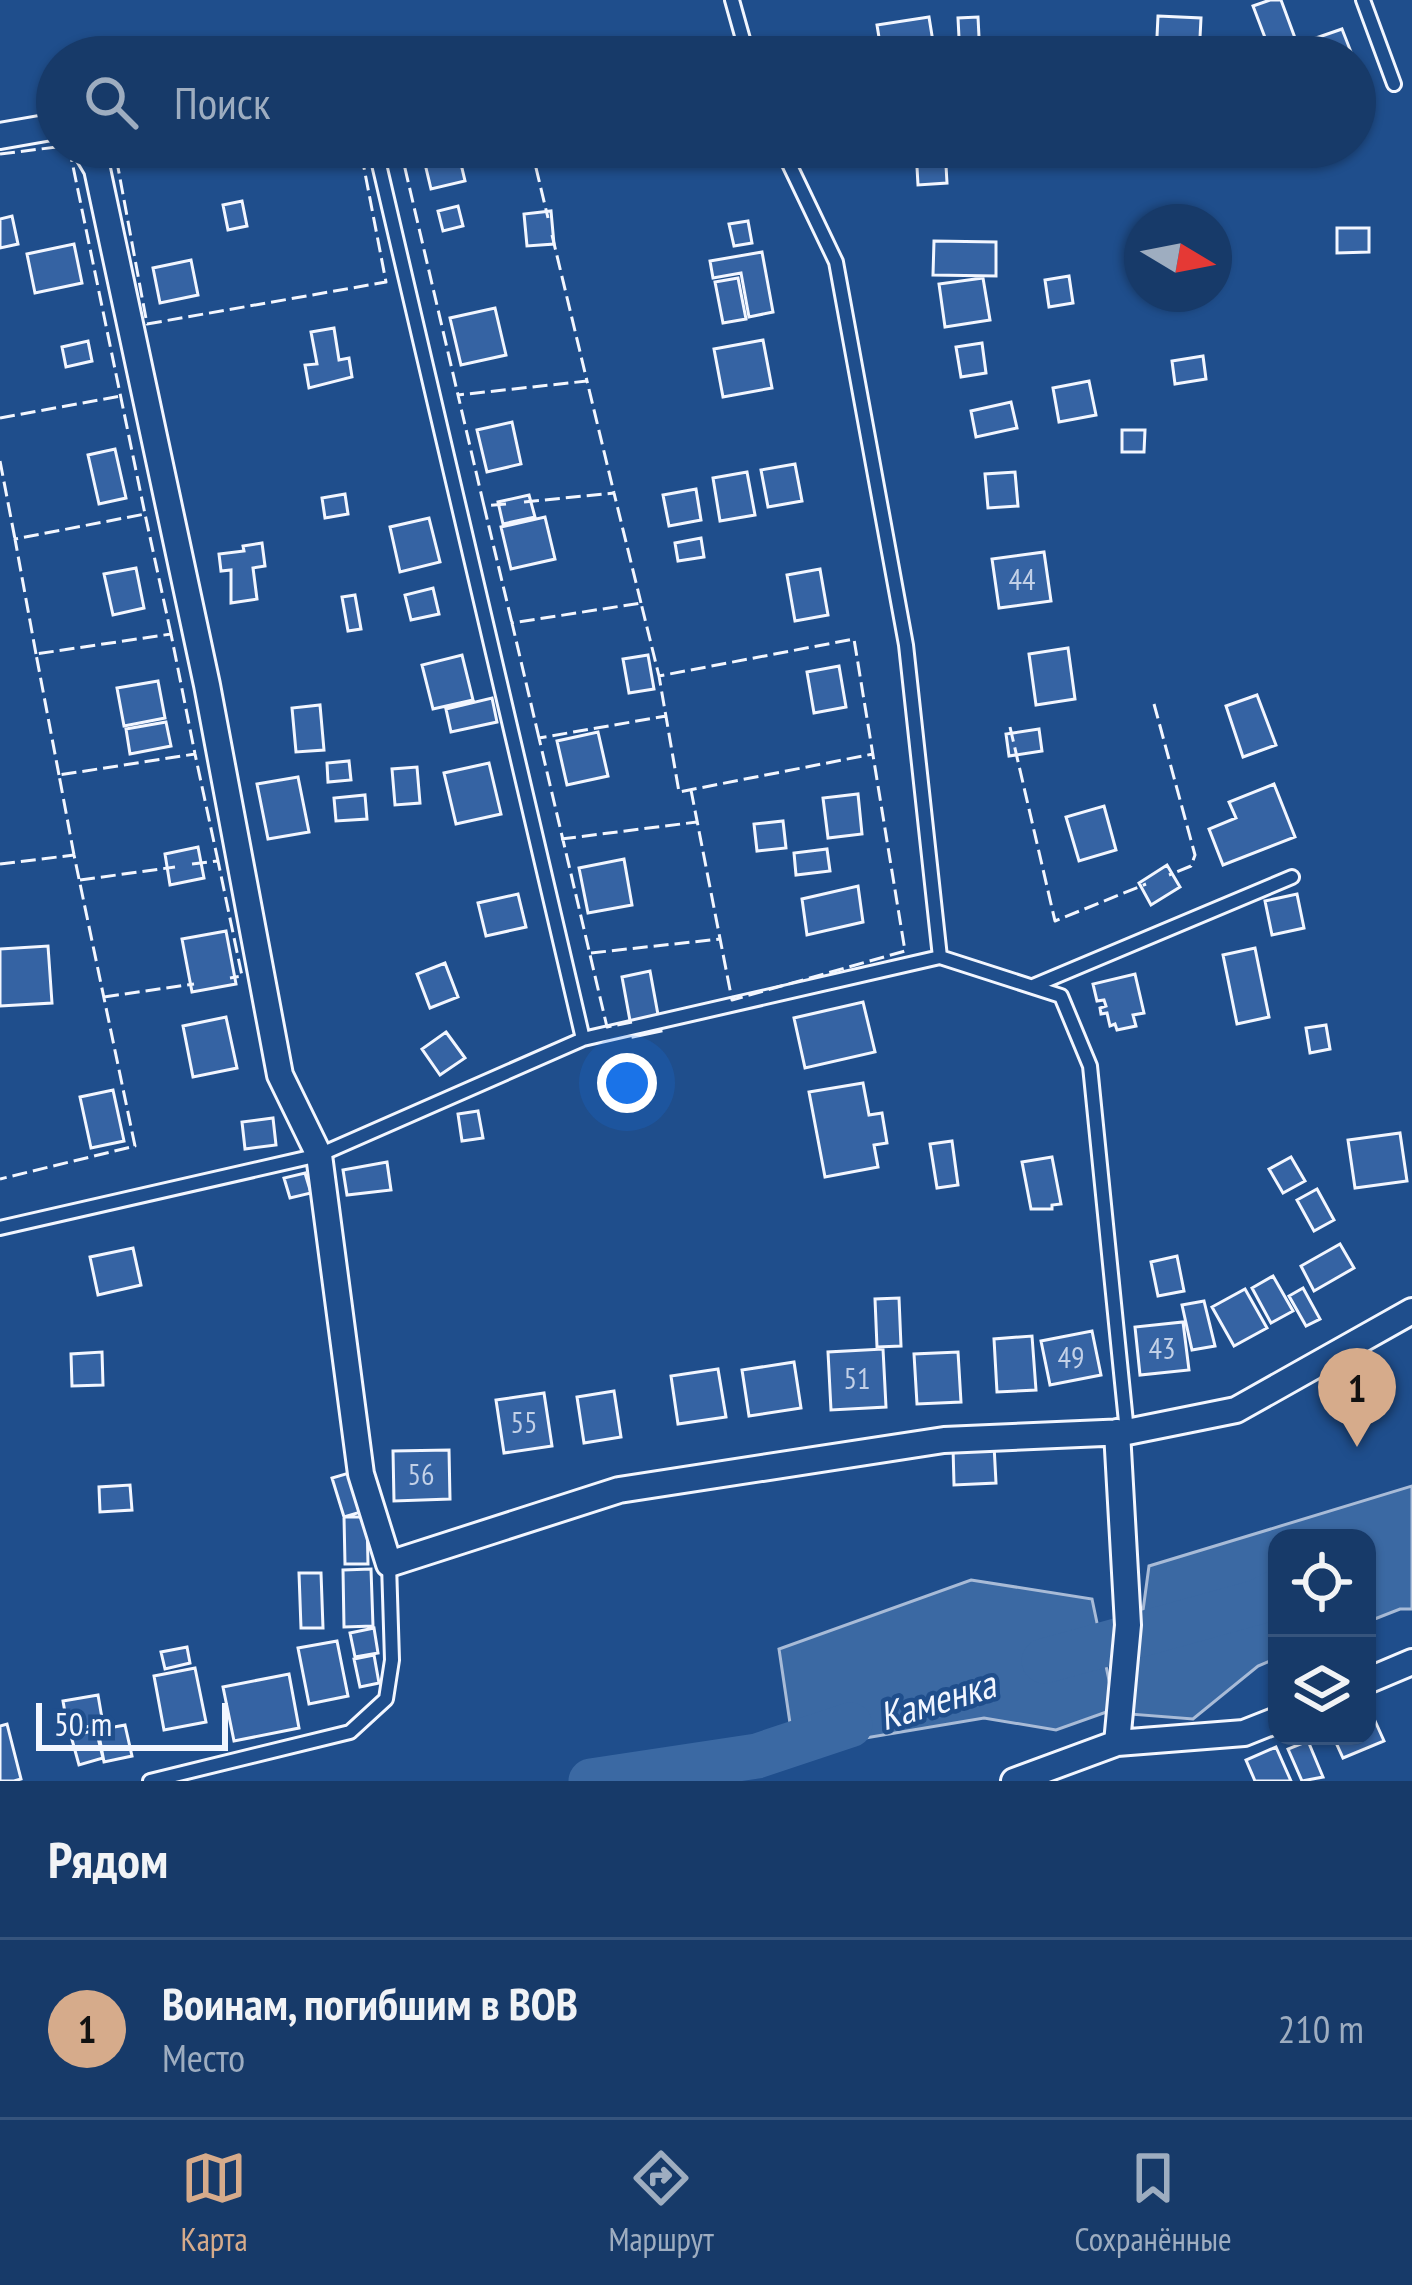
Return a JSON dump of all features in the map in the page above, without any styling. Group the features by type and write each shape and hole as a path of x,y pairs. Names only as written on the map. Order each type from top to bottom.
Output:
{"street":[{"path":"0,136 36,130"},
{"path":"96,168 207,685 280,1075 319,1155 361,1474 389,1564 619,1490 944,1440 1122,1432 1236,1410 1412,1312"},
{"path":"1117,1743 1128,1625 1122,1432"},
{"path":"1376,1677 1412,1662"},
{"path":"1014,1781 1117,1743 1244,1733 1268,1724"}],"lane":[{"path":"732,0 742,36"},
{"path":"1363,0 1394,84"},
{"path":"380,168 583,1039"},
{"path":"791,168 836,262 906,645 940,957"},
{"path":"1033,987 1292,877"},
{"path":"0,1228 319,1155 583,1039 940,957 1061,996 1090,1066 1122,1432"},
{"path":"150,1781 350,1732 386,1699 392,1660 389,1564"}],"water":[{"path":"1412,1486 1412,1609 1376,1618 1376,1529 1271,1529"},
{"path":"1268,1530 1268,1662 1193,1719 1129,1714 1149,1566"},
{"path":"971,1580 1092,1599 1115,1709 1056,1730 984,1718 794,1750 779,1649"}],"building":[{"path":"1281,0 1294,36 1264,36 1253,6"},
{"path":"1158,16 1201,18 1200,36 1157,36"},
{"path":"929,17 932,36 879,36 877,25"},
{"path":"978,17 979,36 959,36 958,18"},
{"path":"426,168 462,168 465,181 431,189"},
{"path":"917,168 946,168 947,183 918,185"},
{"path":"242,201 247,226 228,230 223,205"},
{"path":"458,206 463,226 443,231 438,211"},
{"path":"551,211 554,244 527,246 524,214"},
{"path":"12,216 18,244 0,248 0,219"},
{"path":"748,221 752,243 734,246 729,224"},
{"path":"1337,228 1369,228 1369,252 1337,253"},
{"path":"934,241 996,242 996,276 933,275"},
{"path":"74,244 82,283 35,293 27,254"},
{"path":"762,252 773,312 749,317 741,273 713,278 710,261"},
{"path":"191,260 198,295 160,303 153,268"},
{"path":"1069,276 1073,303 1049,307 1045,280"},
{"path":"738,278 746,319 723,323 715,282"},
{"path":"983,278 990,320 945,327 939,284"},
{"path":"495,308 506,355 461,365 450,318"},
{"path":"334,328 339,360 349,358 352,377 309,388 305,365 317,364 311,332"},
{"path":"763,340 772,388 723,397 714,349"},
{"path":"88,341 92,361 66,367 62,347"},
{"path":"982,343 986,373 961,377 956,347"},
{"path":"1203,356 1206,379 1175,384 1172,361"},
{"path":"1089,381 1096,415 1059,422 1053,388"},
{"path":"1011,402 1017,428 976,437 971,411"},
{"path":"512,422 521,464 487,472 477,430"},
{"path":"1122,430 1145,430 1144,452 1122,452"},
{"path":"115,449 126,498 99,504 88,455"},
{"path":"795,464 802,501 768,507 761,470"},
{"path":"747,472 755,515 720,521 713,478"},
{"path":"1015,472 1018,506 988,508 985,474"},
{"path":"696,489 701,520 669,526 663,495"},
{"path":"345,494 348,514 325,518 322,498"},
{"path":"529,495 535,517 503,524 498,502"},
{"path":"545,517 555,559 511,569 501,527"},
{"path":"429,518 440,562 400,572 390,527"},
{"path":"701,538 704,557 678,561 675,543"},
{"path":"262,543 265,566 253,568 257,599 231,603 231,570 221,571 219,554"},
{"path":"1044,552 1051,601 999,608 992,559"},
{"path":"136,568 144,608 113,615 104,574"},
{"path":"820,569 828,615 795,621 787,575"},
{"path":"433,588 439,614 411,620 405,595"},
{"path":"355,595 361,629 348,631 342,597"},
{"path":"1068,648 1075,699 1036,705 1029,654"},
{"path":"462,655 473,700 433,709 422,665"},
{"path":"648,655 654,689 629,693 623,659"},
{"path":"839,666 846,707 814,713 807,672"},
{"path":"158,681 165,718 124,726 117,688"},
{"path":"1257,695 1276,745 1243,757 1226,706"},
{"path":"492,698 497,722 451,732 446,709"},
{"path":"320,705 324,750 296,752 292,708"},
{"path":"166,722 171,746 130,754 126,729"},
{"path":"1039,729 1042,751 1009,756 1006,734"},
{"path":"598,732 608,776 567,785 557,741"},
{"path":"349,761 351,780 328,782 327,763"},
{"path":"489,763 501,814 456,824 444,773"},
{"path":"417,767 420,803 395,805 392,769"},
{"path":"298,777 309,832 268,839 257,784"},
{"path":"1274,784 1295,837 1223,865 1209,829 1236,818 1229,802"},
{"path":"858,794 862,834 828,838 823,798"},
{"path":"365,795 367,819 336,821 334,798"},
{"path":"1104,806 1116,850 1079,861 1066,817"},
{"path":"783,821 786,848 757,851 754,824"},
{"path":"198,847 204,878 170,885 165,854"},
{"path":"827,849 830,871 796,875 794,853"},
{"path":"624,859 632,905 588,913 579,868"},
{"path":"1167,865 1180,887 1151,905 1139,883"},
{"path":"858,886 863,922 807,935 802,899"},
{"path":"518,894 526,927 486,936 478,903"},
{"path":"1297,894 1304,928 1272,935 1265,901"},
{"path":"226,931 236,984 192,992 182,939"},
{"path":"48,946 52,1003 0,1006 0,949"},
{"path":"1255,948 1269,1017 1237,1024 1223,955"},
{"path":"445,963 458,997 430,1008 417,974"},
{"path":"650,971 661,1031 633,1037 622,977"},
{"path":"1135,974 1144,1013 1133,1015 1136,1026 1117,1030 1115,1024 1110,1026 1107,1013 1101,1014 1100,1008 1106,1006 1104,1000 1097,1001 1093,984"},
{"path":"863,1002 875,1052 805,1068 794,1018"},
{"path":"226,1017 237,1068 193,1077 183,1026"},
{"path":"1326,1025 1330,1049 1310,1053 1306,1028"},
{"path":"446,1032 465,1058 440,1075 422,1049"},
{"path":"863,1083 869,1115 882,1113 887,1143 874,1145 878,1167 825,1177 809,1092"},
{"path":"113,1090 124,1141 91,1148 80,1097"},
{"path":"478,1111 483,1138 462,1141 458,1114"},
{"path":"273,1118 276,1145 245,1149 242,1122"},
{"path":"1400,1133 1407,1181 1355,1188 1348,1140"},
{"path":"952,1141 958,1185 937,1188 930,1144"},
{"path":"1052,1157 1061,1204 1031,1209 1022,1162"},
{"path":"1291,1157 1305,1181 1283,1193 1269,1169"},
{"path":"387,1162 391,1190 347,1195 343,1170"},
{"path":"305,1173 311,1193 290,1198 284,1178"},
{"path":"1317,1189 1334,1220 1314,1231 1297,1200"},
{"path":"1340,1244 1354,1268 1314,1291 1301,1266"},
{"path":"133,1248 141,1285 98,1295 90,1257"},
{"path":"1177,1256 1184,1291 1158,1296 1151,1262"},
{"path":"1273,1276 1293,1311 1271,1323 1252,1288"},
{"path":"1303,1288 1320,1319 1306,1326 1289,1296"},
{"path":"1245,1289 1267,1328 1234,1346 1212,1307"},
{"path":"899,1298 901,1346 877,1347 875,1299"},
{"path":"1204,1301 1215,1346 1192,1350 1182,1305"},
{"path":"1183,1322 1189,1370 1140,1375 1135,1327"},
{"path":"1092,1331 1101,1375 1050,1385 1041,1341"},
{"path":"1032,1336 1036,1390 997,1392 994,1339"},
{"path":"883,1349 886,1407 831,1410 828,1352"},
{"path":"102,1352 103,1385 72,1386 71,1354"},
{"path":"958,1352 961,1402 917,1404 914,1354"},
{"path":"794,1362 801,1408 749,1416 742,1370"},
{"path":"718,1369 726,1417 678,1424 671,1376"},
{"path":"614,1391 621,1437 584,1443 577,1397"},
{"path":"544,1393 552,1446 504,1453 496,1400"},
{"path":"994,1445 996,1483 954,1485 953,1447"},
{"path":"449,1450 450,1499 394,1501 393,1451"},
{"path":"349,1473 361,1512 344,1517 332,1478"},
{"path":"130,1485 132,1510 100,1512 99,1487"},
{"path":"344,1517 367,1517 368,1564 345,1564"},
{"path":"371,1569 373,1626 344,1627 343,1570"},
{"path":"299,1573 321,1573 323,1628 301,1628"},
{"path":"374,1628 378,1653 355,1657 350,1633"},
{"path":"337,1641 348,1696 309,1704 298,1648"},
{"path":"187,1647 190,1663 165,1669 161,1652"},
{"path":"374,1655 379,1683 360,1687 354,1659"},
{"path":"195,1668 206,1722 164,1730 154,1676"},
{"path":"289,1674 299,1728 234,1741 223,1687"},
{"path":"98,1695 103,1724 68,1730 63,1701"},
{"path":"7,1724 21,1779 0,1781 0,1726"},
{"path":"125,1725 132,1756 104,1762 98,1730"},
{"path":"96,1730 103,1758 79,1765 71,1736"},
{"path":"1310,1745 1323,1777 1302,1781 1288,1749"},
{"path":"1337,1745 1374,1745 1343,1758"},
{"path":"1276,1747 1291,1781 1255,1781 1246,1760"}],"waterway":[{"name":"Каменка","path":"1044,1661 1268,1597"},
{"name":"Каменка","path":"591,1781 757,1756 850,1725"}],"fence":[{"path":"0,154 36,150"},
{"path":"73,168 145,514"},
{"path":"118,168 147,324 386,282 364,168"},
{"path":"405,168 458,395"},
{"path":"536,168 548,218"},
{"path":"552,235 587,381"},
{"path":"484,506 458,395 587,381 614,493"},
{"path":"0,418 121,396"},
{"path":"0,461 15,539"},
{"path":"524,502 614,493 641,603"},
{"path":"506,504 484,506 512,623"},
{"path":"36,654 15,539 145,514 171,634"},
{"path":"539,738 512,623 641,603 659,676"},
{"path":"59,775 36,654 171,634 195,754"},
{"path":"691,790 732,1000 905,951 854,639 659,676 679,792 873,754"},
{"path":"1154,704 1195,855 1191,866 1169,875"},
{"path":"632,1022 607,1027 539,738 666,716"},
{"path":"1010,727 1055,921 1146,884"},
{"path":"74,855 59,775 195,754 218,861"},
{"path":"561,839 697,822"},
{"path":"0,864 74,855 135,1146 0,1179"},
{"path":"192,864 218,861 242,976 230,978"},
{"path":"80,880 175,867"},
{"path":"591,953 720,939"},
{"path":"104,997 194,984"}],"place":[{"name":"Воинам, погибшим в ВОВ","path":"1357,1447"}]}
